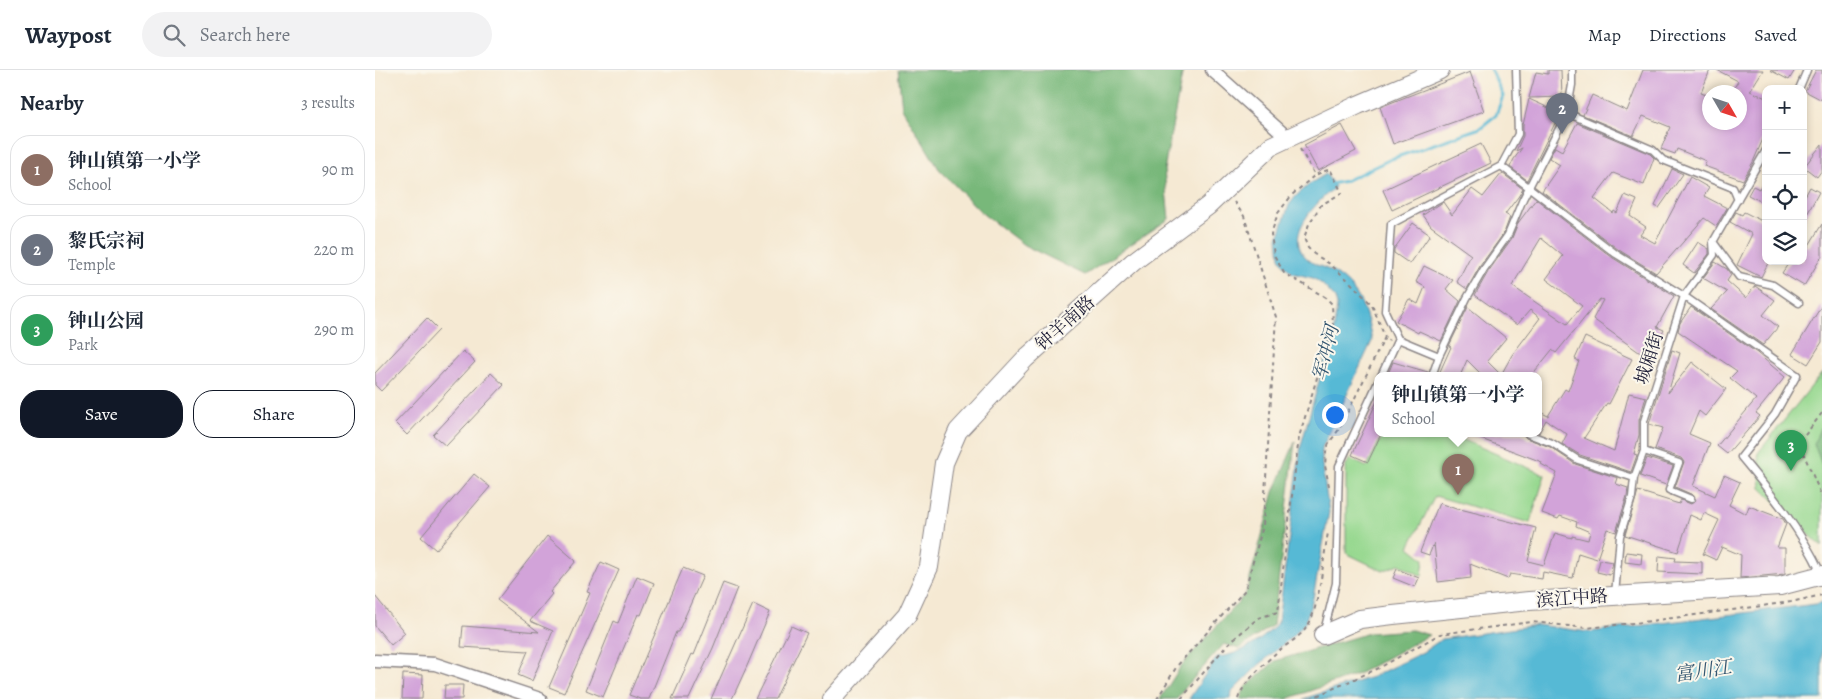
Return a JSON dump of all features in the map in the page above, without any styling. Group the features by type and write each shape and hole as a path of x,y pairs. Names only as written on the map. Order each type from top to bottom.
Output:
{"main road":[{"name":"钟羊南路","path":"832,699 907,615 929,567 944,463 958,431 1025,359 1133,262 1208,206 1271,146 1358,104 1440,70"},
{"name":"滨江中路","path":"1323,634 1360,619 1529,601 1780,586 1822,575"}],"street":[{"path":"1212,70 1291,137"},
{"path":"375,660 435,664 540,699"}],"lane":[{"path":"1439,356 1398,339 1385,311 1391,224 1501,166 1518,134 1516,70"},
{"path":"1433,372 1439,356 1467,298 1484,268 1509,235 1528,189 1567,113 1573,85 1573,70"},
{"path":"1801,85 1807,70"},
{"path":"1567,113 1653,150 1663,160 1733,188 1738,200"},
{"name":"城厢街","path":"1615,595 1620,536 1632,497 1634,478 1644,451 1645,421 1684,296 1714,255 1713,242 1762,157"},
{"path":"1501,166 1528,189 1616,254 1684,296 1797,375 1775,414 1741,457 1775,497 1810,550 1822,575"},
{"path":"1713,242 1739,277 1773,285 1799,303"},
{"path":"1383,372 1398,339"},
{"path":"1323,634 1336,583 1339,466 1374,391"},
{"path":"1536,437 1552,443 1578,460 1634,478"},
{"path":"1644,451 1679,463 1669,490 1691,499"}],"path":[{"path":"1291,137 1315,175"},
{"path":"1181,699 1228,644 1258,618 1278,612 1299,437 1333,325 1332,304 1325,297 1284,273 1274,255 1271,234 1279,212 1292,195 1315,175 1330,169 1342,193 1321,204 1309,224 1304,238 1308,248 1330,264 1372,305 1385,337 1394,348"},
{"path":"1157,699 1177,666 1245,590 1263,526 1276,317 1244,216 1225,190"},
{"path":"1329,486 1325,466 1329,443 1340,428 1385,337"},
{"path":"1822,413 1799,443 1822,496"},
{"path":"1238,699 1240,692 1250,680 1277,652 1293,641 1307,626 1320,584 1329,529"},
{"path":"1309,699 1379,668 1440,634 1531,622 1587,628 1791,602 1822,595"}],"green space":[{"path":"898,70 1183,70 1164,170 1169,219 1085,275 1024,245 983,214 939,169 902,108"},
{"path":"1822,373 1822,547 1761,488 1758,453"},
{"path":"1822,427 1822,465 1814,444"},
{"path":"1382,437 1457,437 1545,475 1530,523 1435,496 1409,547 1424,559 1422,576 1399,564 1383,571 1346,553 1346,465 1350,459 1367,467"},
{"path":"1295,442 1273,625 1239,649 1224,644 1177,699 1160,699 1181,666 1246,593 1274,492"},
{"path":"1412,630 1429,635 1358,674 1287,699 1240,699 1245,688 1275,661 1369,633"}],"water":[{"path":"1326,174 1335,187 1318,203 1303,223 1299,234 1299,244 1303,254 1313,263 1334,273 1352,288 1364,308 1372,341 1322,448 1322,465 1329,512 1313,598 1305,623 1232,692 1231,699 1189,699 1217,657 1226,656 1251,646 1266,635 1278,622 1301,445 1334,328 1337,306 1335,298 1322,284 1313,278 1292,273 1284,265 1280,257 1278,238 1289,205 1311,183"},
{"name":"富川江","path":"1822,602 1822,699 1303,699 1372,677 1423,652 1442,639 1537,625 1589,632"}],"building":[{"path":"1548,70 1561,70 1562,97 1529,98 1536,72 1548,74"},
{"path":"1643,70 1710,70 1704,85 1702,85 1702,130 1747,130 1747,85 1736,85 1738,81 1717,70 1763,70 1750,91 1762,96 1762,141 1743,180 1704,166 1706,161 1677,149 1675,154 1661,149 1670,127 1643,116 1633,136 1583,115 1592,95 1627,111"},
{"path":"1770,70 1795,70 1789,80"},
{"path":"1816,70 1822,70 1822,100 1807,92 1807,87"},
{"path":"1470,72 1484,111 1393,144 1380,107"},
{"path":"1529,99 1560,113 1527,180 1510,167 1522,148 1516,151 1523,136 1523,125"},
{"path":"1577,123 1650,154 1654,158 1644,185 1613,173 1594,198 1613,213 1614,211 1617,213 1625,195 1637,200 1630,216 1646,227 1640,235 1655,243 1690,177 1709,188 1704,196 1727,208 1716,226 1704,218 1656,273 1619,250 1542,191 1560,165 1549,158 1555,147 1562,151"},
{"path":"1342,125 1356,151 1318,171 1304,145"},
{"path":"1481,144 1491,163 1392,210 1383,190"},
{"path":"1822,144 1822,170 1817,177 1807,169 1807,163"},
{"path":"1672,169 1683,174 1659,208 1655,206"},
{"path":"1502,173 1523,189 1505,214 1510,217 1504,233 1480,266 1467,289 1457,282 1471,255 1431,226 1423,215 1443,202 1452,215 1472,189 1483,197"},
{"path":"1762,183 1762,202 1748,195 1753,186 1759,189"},
{"path":"1810,187 1819,192 1807,214 1807,193"},
{"path":"1536,199 1613,258 1674,296 1657,327 1664,330 1650,360 1593,319 1603,300 1600,299 1556,353 1552,350 1534,372 1503,372 1512,355 1540,318 1530,310 1517,325 1475,295 1488,272 1512,238 1518,223","holes":["1541,238 1563,256 1546,279 1582,306 1567,324 1512,286"]},
{"path":"1736,212 1742,215 1744,212 1762,221 1762,265 1767,265 1761,277 1737,265 1752,234 1730,222"},
{"path":"1413,223 1430,235 1410,264 1394,253 1394,249"},
{"path":"1822,224 1822,256 1804,286 1782,273 1787,265 1807,265 1808,247"},
{"path":"1698,242 1709,249 1709,254 1694,273 1683,265"},
{"path":"1715,262 1727,269 1731,275 1727,281 1746,298 1755,286 1775,300 1763,315 1778,327 1763,345 1711,309 1727,292 1703,278"},
{"path":"1424,266 1453,280 1446,289 1460,301 1441,341 1419,331 1418,333 1396,321 1409,299 1418,304 1425,287 1416,282"},
{"path":"1822,305 1822,342 1808,364 1792,354"},
{"path":"1468,307 1506,338 1487,361 1498,372 1479,372 1467,360 1462,372 1440,372 1451,347 1449,346"},
{"path":"1691,307 1757,353 1785,377 1756,413 1760,416 1727,454 1717,446 1756,399 1730,378 1737,371 1678,331 1680,323"},
{"path":"427,318 439,330 381,391 375,385 375,373"},
{"path":"1585,337 1632,359 1609,404 1607,403 1584,438 1614,451 1629,393 1646,397 1639,420 1639,435 1634,454 1637,455 1631,472 1580,455 1562,444 1567,434 1546,420 1542,427 1542,413 1548,416 1565,389 1568,391 1579,361 1575,359"},
{"path":"1672,350 1680,353 1668,393 1692,362 1726,389 1705,416 1699,411 1689,434 1710,443 1693,486 1715,496 1724,475 1740,482 1729,505 1746,514 1749,506 1783,519 1786,524 1777,548 1785,548 1785,574 1740,578 1741,555 1722,547 1716,560 1703,554 1719,520 1704,513 1701,520 1690,515 1678,552 1625,535 1638,491 1679,504 1681,500 1691,504 1696,500 1693,495 1675,487 1684,462 1681,458 1655,449 1663,428 1649,424"},
{"path":"463,351 475,362 407,435 395,423"},
{"path":"1393,362 1428,372 1389,372"},
{"path":"491,373 504,385 446,446 433,435"},
{"path":"1374,408 1374,437 1380,437 1368,462 1352,455"},
{"path":"1476,437 1525,437 1550,447 1575,464 1618,478 1616,484 1628,488 1616,532 1607,529 1597,559 1578,553 1573,578 1543,572 1542,579 1510,574 1508,579 1470,564 1471,578 1438,582 1434,543 1429,555 1420,552 1439,503 1459,510 1536,528 1528,561 1544,565 1555,533 1588,540 1590,532 1576,526 1577,522 1560,516 1558,519 1542,513 1557,473 1541,464 1542,462"},
{"path":"1647,458 1673,466 1666,485 1640,476"},
{"path":"474,474 490,487 436,550 421,537"},
{"path":"547,536 576,561 550,592 552,594 530,621 553,631 532,681 518,675 528,651 461,647 463,626 539,632 497,600"},
{"path":"1626,552 1642,554 1641,564 1625,562"},
{"path":"1659,556 1676,558 1675,561 1702,562 1702,574 1658,572"},
{"path":"1600,560 1613,562 1610,575 1597,572"},
{"path":"601,562 619,570 564,693 549,687 590,593 587,592"},
{"path":"683,568 703,576 678,632 676,632 649,699 640,699 629,695"},
{"path":"1397,569 1419,578 1415,587 1393,578"},
{"path":"637,576 654,583 641,615 638,614 603,697 586,690 614,621 618,623"},
{"path":"723,583 737,588 713,648 689,699 672,699 692,654 694,655"},
{"path":"375,596 405,633 391,645 375,626"},
{"path":"753,604 770,612 747,666 732,699 711,699"},
{"path":"791,626 807,633 775,699 755,699"},
{"path":"403,674 423,675 422,699 402,699"},
{"path":"445,685 463,685 462,699 444,699"}],"waterway":[{"name":"军冲河","path":"1331,184 1345,181 1391,159 1480,128 1496,115 1503,96 1491,70"}],"place":[{"name":"黎氏宗祠","path":"1562,134"},
{"name":"钟山公园","path":"1791,471"},
{"name":"钟山镇第一小学","path":"1458,495"}]}
